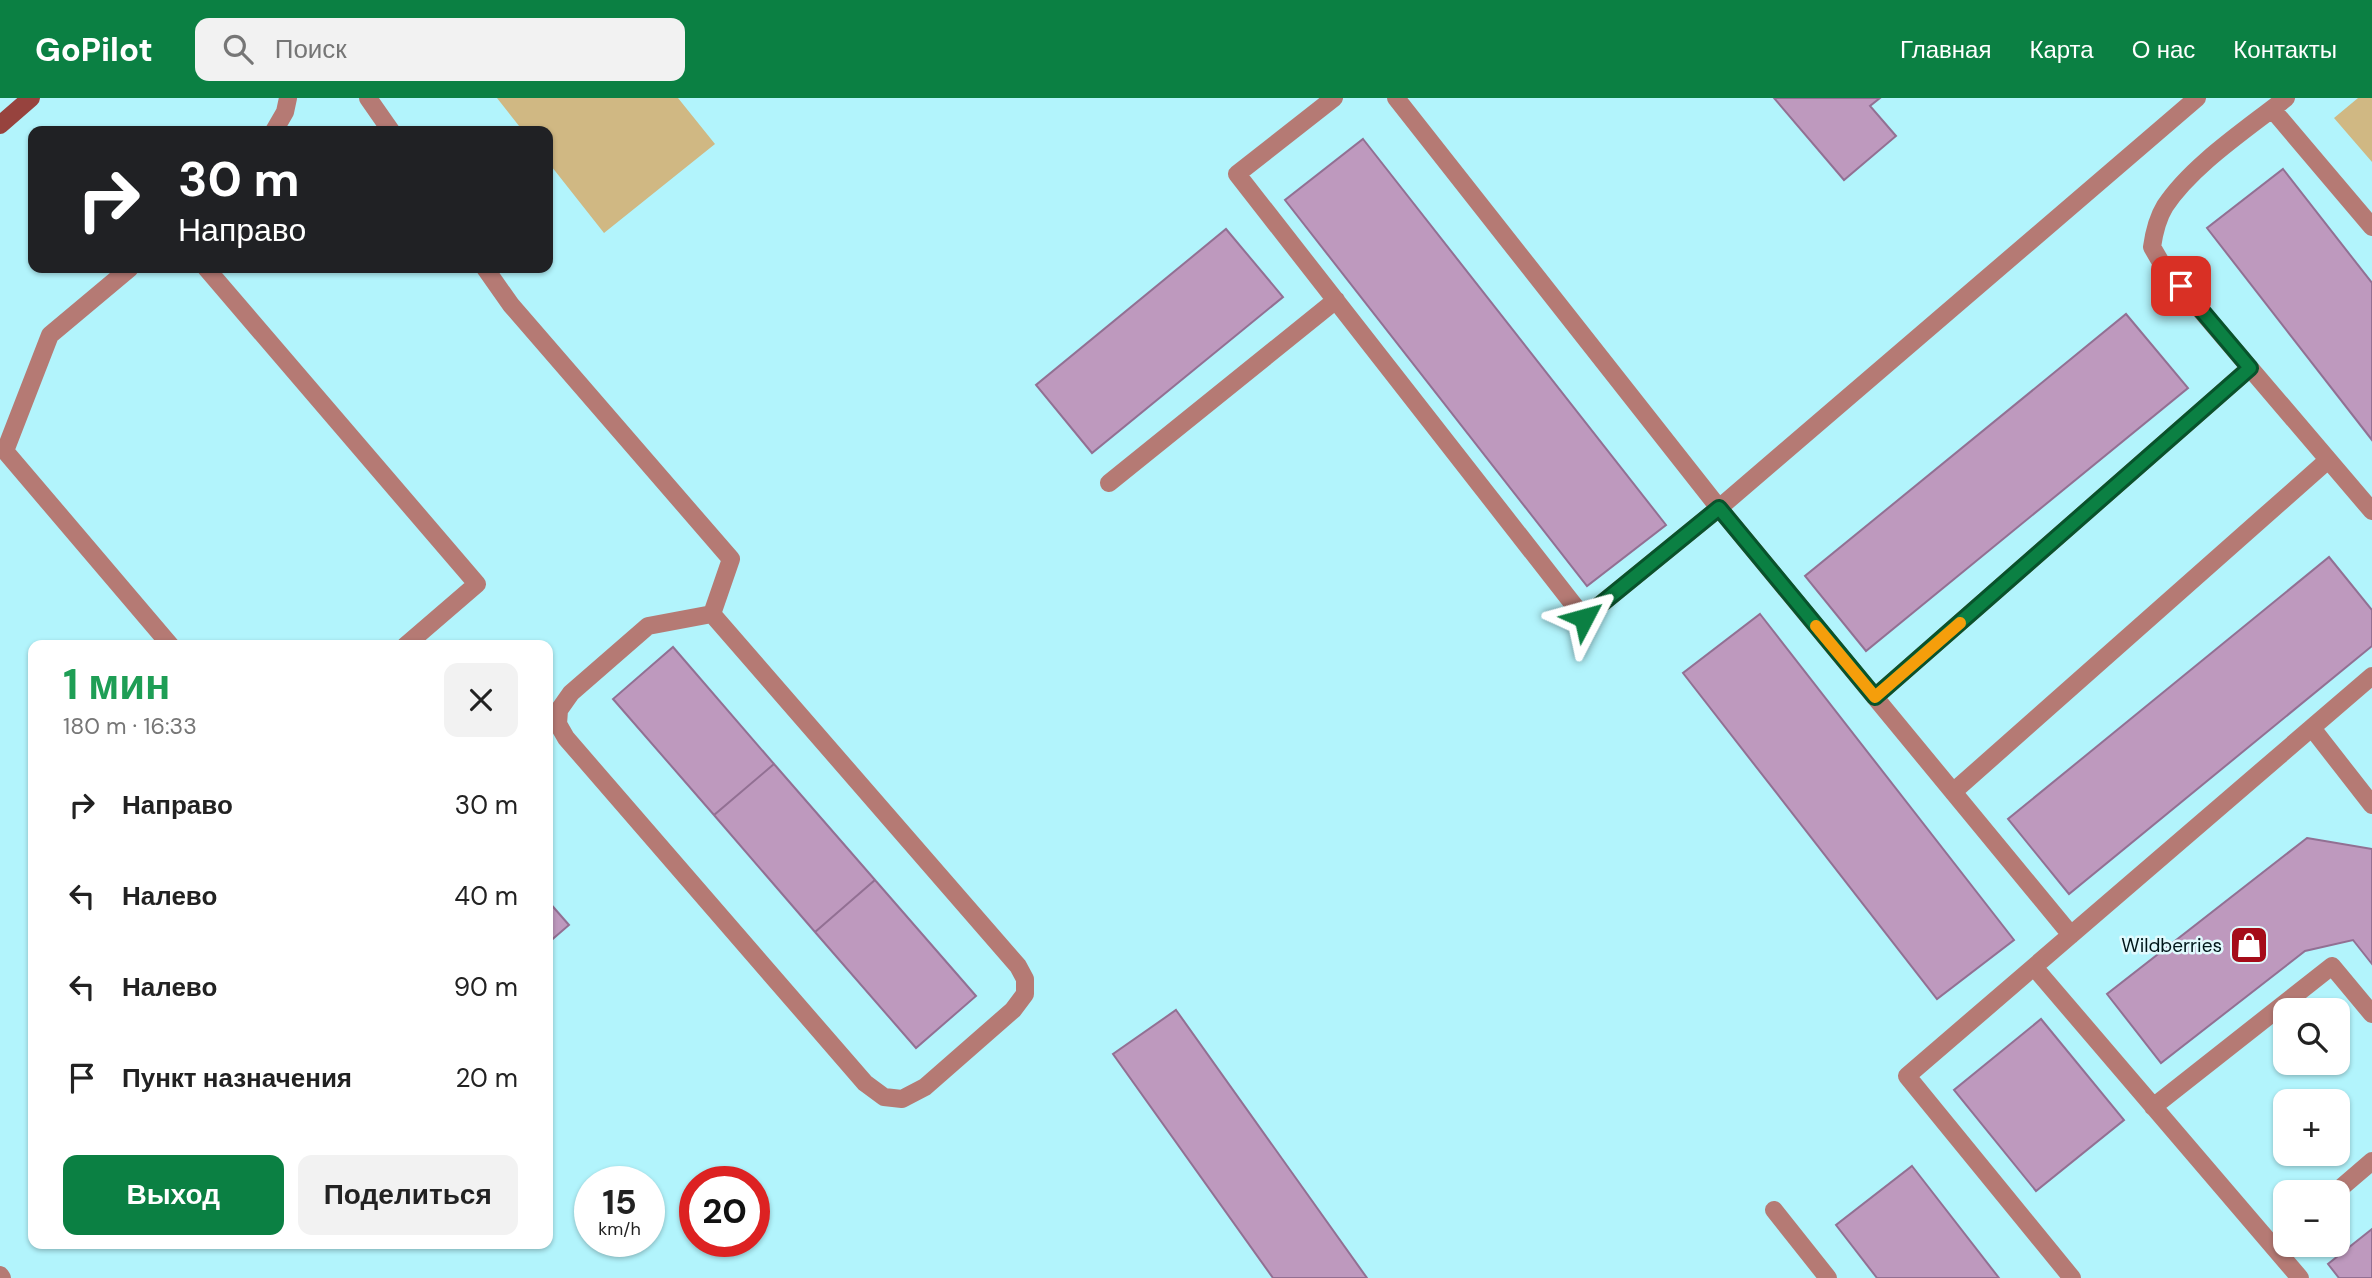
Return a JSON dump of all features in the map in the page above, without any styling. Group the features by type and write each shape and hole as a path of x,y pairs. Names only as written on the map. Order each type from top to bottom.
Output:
{"main road":[{"path":"0,125 31,98"}],"lane":[{"path":"277,126 285,112 288,98"},
{"path":"369,98 388,126"},
{"path":"1334,98 1237,174 1584,618 1719,508 2197,98"},
{"path":"1396,98 1719,508 2071,935"},
{"path":"2372,227 2279,104 2185,179 2163,208 2155,228 2152,247 2163,266 2372,511"},
{"path":"124,273 50,335 5,451 166,640"},
{"path":"210,273 477,584 412,640"},
{"path":"489,273 511,305 731,559 712,614"},
{"path":"1109,483 1336,300"},
{"path":"1875,697 2250,368"},
{"path":"1953,792 2328,460"},
{"path":"712,614 1018,965 1025,979 1025,994 1013,1010 925,1087 902,1099 884,1097 865,1083 566,738 558,724 559,710 571,693 649,626 712,614"},
{"path":"2072,1278 1907,1076 2372,676"},
{"path":"2312,728 2372,805"},
{"path":"2153,1107 2332,966 2372,1014"},
{"path":"2034,967 2153,1107 2273,1234"},
{"path":"2350,1180 2372,1161"},
{"path":"1774,1210 1828,1278"},
{"path":"2288,1257 2300,1278"}],"shaded area":[{"path":"497,98 678,98 715,144 604,233 553,168 553,126 519,126"},
{"path":"2358,98 2372,98 2372,162 2334,118"}],"building":[{"path":"1774,98 1880,98 1870,106 1896,136 1844,180"},
{"path":"1363,139 1666,525 1587,586 1285,200"},
{"path":"2283,169 2372,283 2372,440 2207,228"},
{"path":"1226,229 1283,297 1092,453 1036,385"},
{"path":"2126,314 2188,388 1866,651 1805,576"},
{"path":"2329,557 2372,610 2372,646 2069,894 2008,819"},
{"path":"1760,614 2014,940 1937,999 1683,673"},
{"path":"673,647 774,764 714,815 613,699"},
{"path":"774,764 875,880 815,932 714,815"},
{"name":"Wildberries","path":"2307,838 2372,849 2372,964 2353,940 2305,951 2161,1063 2107,994"},
{"path":"875,880 976,996 916,1048 815,932"},
{"path":"553,907 569,925 553,939"},
{"path":"1176,1010 1367,1278 1273,1278 1113,1054"},
{"path":"2041,1019 2124,1120 2036,1191 1954,1090"},
{"path":"1912,1166 1999,1278 1877,1278 1836,1225"},
{"path":"2372,1229 2372,1278 2339,1278 2328,1264 2337,1257 2350,1257 2350,1246"}],"slow traffic":[{"path":"1816,626 1875,697 1960,623"}],"place":[{"name":"Wildberries","path":"2249,945"}],"route":[{"path":"1584,618 1719,508 1875,697 2250,368 2181,286"}]}
